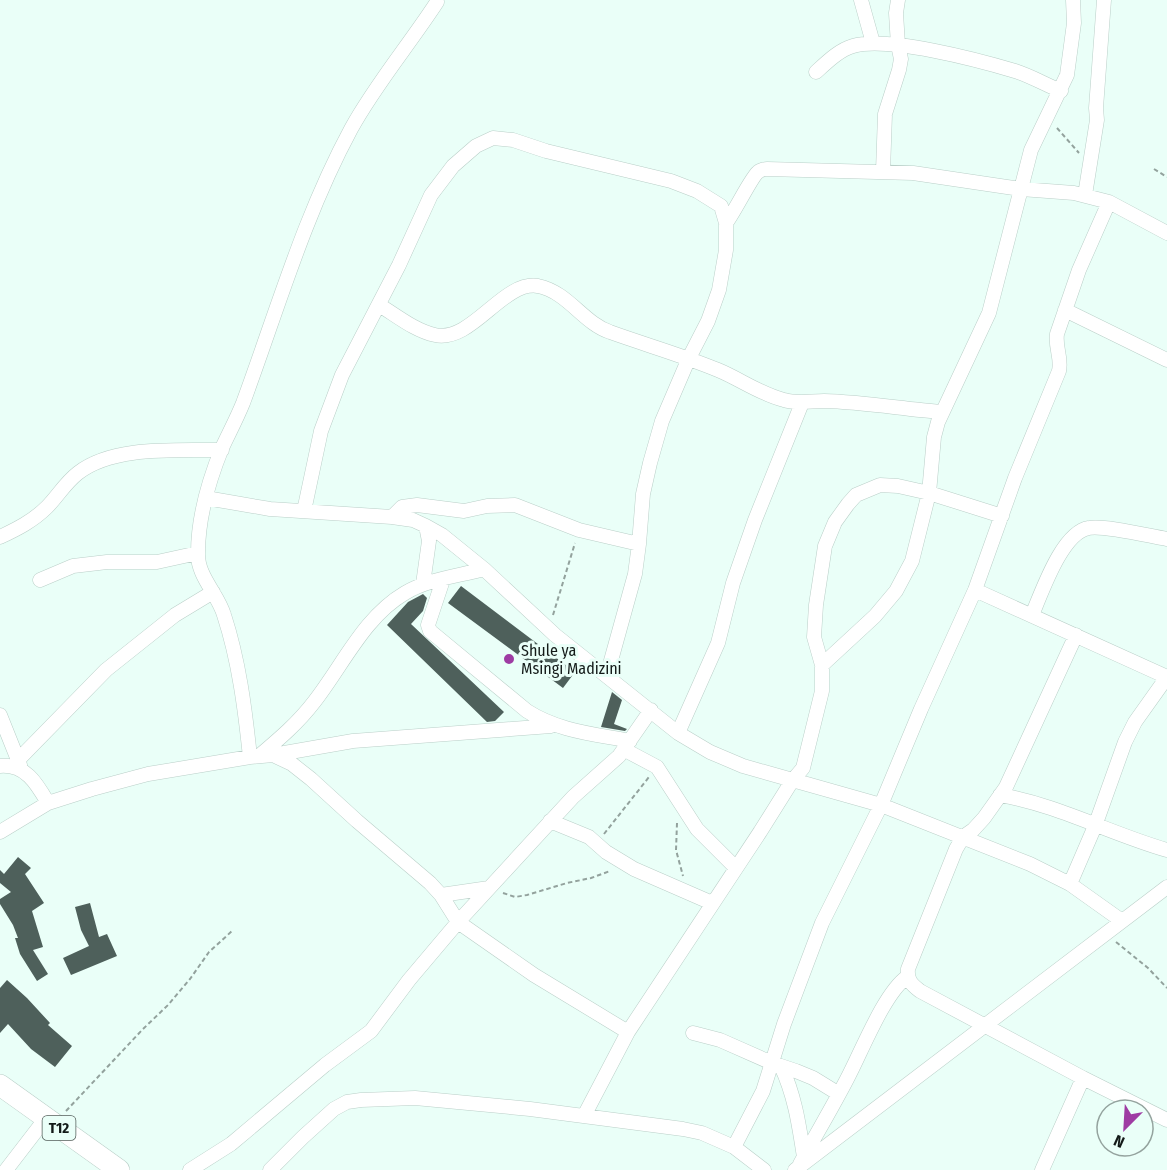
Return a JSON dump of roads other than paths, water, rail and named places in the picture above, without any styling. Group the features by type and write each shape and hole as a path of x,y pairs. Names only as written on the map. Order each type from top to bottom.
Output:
{"highway":[{"name":"T12","path":"0,1085 119,1170"}],"street":[{"path":"861,0 873,43"},
{"path":"883,171 885,114 901,59 896,13 898,0"},
{"path":"822,665 875,616 896,591 912,561 929,492 933,437 942,412 989,313 1031,150 1067,75 1074,23 1073,0"},
{"path":"1085,195 1097,120 1104,0"},
{"path":"254,756 239,672 222,609 198,562 199,532 206,498 303,235 331,167 352,127 437,2"},
{"path":"816,72 852,46 873,43 898,45 1017,72 1061,91"},
{"path":"304,511 321,431 342,375 379,305 430,195 453,166 476,146 493,138 513,140 546,151 671,181 697,191 721,206 726,223 726,250 719,290 708,321 689,358 663,421 650,463 643,494 634,574 607,675"},
{"path":"726,223 739,205 753,177 759,171 768,169 883,171 1085,195 1109,202 1167,233"},
{"path":"734,1147 777,1065 784,1024 822,923 881,805 937,671 975,590 1059,371 1061,362 1056,345 1057,334 1079,270 1109,202"},
{"path":"379,305 419,329 434,335 447,336 459,332 518,290 535,285 551,290 607,331 689,358 764,393 785,400 802,403 824,401 942,412"},
{"path":"1065,310 1167,360"},
{"path":"678,733 718,643 733,583 755,520 802,403"},
{"path":"0,537 37,516 49,506 63,487 94,462 156,451 222,450"},
{"path":"584,1116 628,1032 806,759 822,691 822,665 813,637 816,605 825,546 835,522 856,495 880,485 929,492 1002,516"},
{"path":"206,498 270,509 392,517 413,520 426,526 442,535 549,629 678,733 710,752 743,766 881,805 1030,864 1070,884 1122,921"},
{"path":"392,517 402,507 417,505 464,511 515,505 579,530 639,544"},
{"path":"423,585 429,541 426,526"},
{"path":"1032,615 1064,547 1079,531 1089,528 1105,529 1167,539"},
{"path":"40,580 73,566 107,562 157,562 198,553"},
{"path":"254,756 292,728 315,701 374,620 390,603 406,592 423,585 484,570"},
{"path":"443,580 428,625 430,631 527,711 553,725 627,746 652,763 697,829 736,868"},
{"path":"975,590 1167,677 1130,732 1095,826 1070,884"},
{"path":"0,766 20,765 106,670 175,615 213,592"},
{"path":"1076,635 1018,763 984,818 963,837 949,864 908,969 907,977 920,991 1167,1120"},
{"path":"190,1170 231,1144 325,1065 371,1031 409,980 490,887 573,797 615,761 651,710"},
{"path":"0,715 20,765 32,778 48,803"},
{"path":"0,832 48,803 148,774 353,741 553,725"},
{"path":"273,755 292,764 311,779 441,895 459,922 534,975 628,1032"},
{"path":"1000,795 1042,805 1095,826 1167,850"},
{"path":"550,821 589,837 621,862 636,870 712,903"},
{"path":"1154,896 1167,873"},
{"path":"799,1165 987,1025 1167,886"},
{"path":"441,895 490,887"},
{"path":"799,1165 893,991 907,977"},
{"path":"693,1033 720,1040 813,1078 839,1094"},
{"path":"777,1065 793,1094 797,1109 799,1165"},
{"path":"1042,1170 1083,1078"},
{"path":"270,1170 334,1109 347,1102 415,1098 584,1116 702,1133 734,1147 764,1170"},
{"path":"6,1170 50,1121"}],"place":[{"name":"Shule ya Msingi Madizini","path":"509,659"}]}
